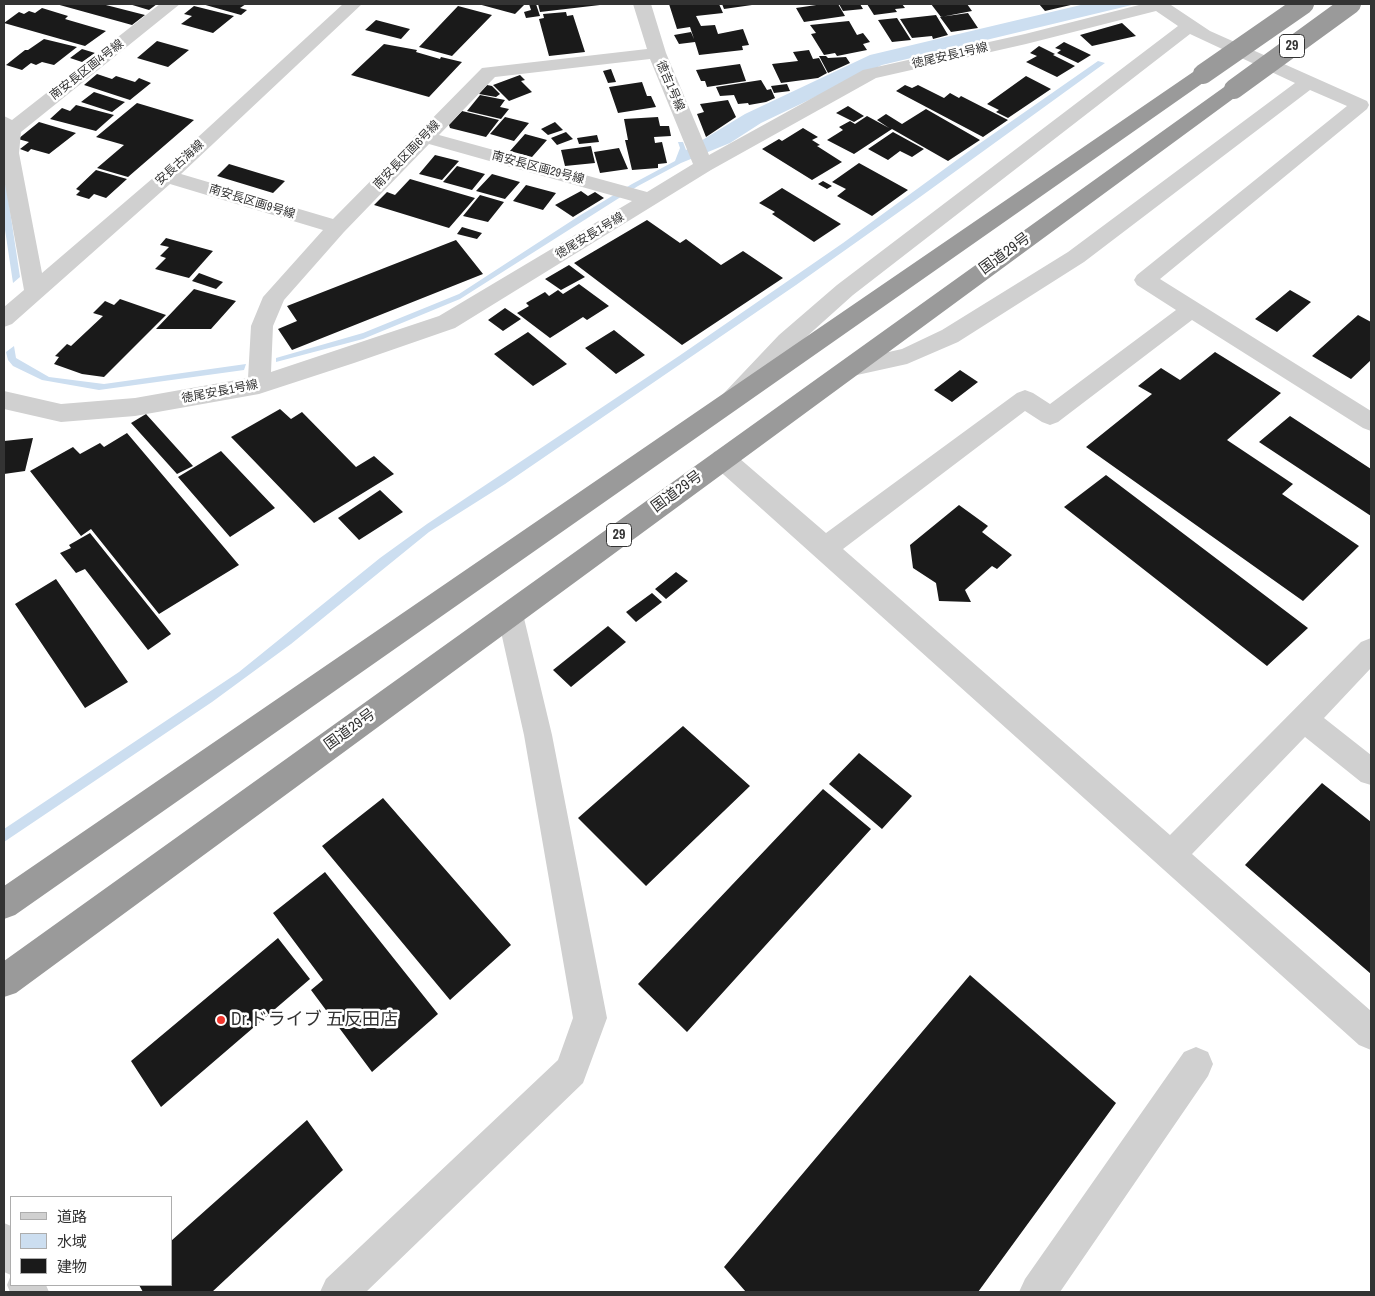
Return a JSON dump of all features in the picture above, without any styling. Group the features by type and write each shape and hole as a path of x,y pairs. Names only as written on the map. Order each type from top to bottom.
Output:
{"highway":[{"name":"29","path":"4,904 1304,4"},
{"name":"国道29号","path":"4,981 1351,4"}],"street":[{"name":"南安長区画4号線","path":"6,129 171,4"},
{"name":"安長古海線","path":"4,320 34,291 166,176 353,4"},
{"name":"徳吉1号線","path":"642,4 656,53 704,166"},
{"path":"1159,4 1189,26 1214,40 1360,105 1145,280 1371,422"},
{"name":"徳尾安長1号線","path":"4,400 61,413 135,407 259,385 447,322 704,166 870,74 1026,39 1159,4"},
{"path":"730,402 787,341 845,290 1189,26"},
{"name":"南安長区画6号線","path":"259,385 262,326 274,297 337,227 489,72 656,53"},
{"path":"848,368 908,356 950,336 983,316 1076,257 1308,82"},
{"path":"6,129 34,291"},
{"name":"南安長区画29号線","path":"425,137 650,199"},
{"name":"南安長区画9号線","path":"166,176 337,227"},
{"path":"825,548 1025,399 1050,416 1192,309"},
{"path":"723,460 1172,854 1371,1033"},
{"path":"339,1292 571,1071 590,1018 538,735 510,614"},
{"path":"1172,854 1371,650"},
{"path":"1303,719 1371,772"},
{"path":"1038,1292 1196,1064"},
{"path":"4,1241 10,1254"}],"water":[{"path":"1085,4 1136,4 882,65 761,123 730,143 681,163 638,186 460,299 363,339 276,362 276,358 363,333 459,294 579,216 675,161 680,148 678,142 683,142 686,150 745,114 870,55"},
{"path":"1098,61 1105,63 796,285 505,484 429,532 291,644 212,702 4,842 4,829 239,672 380,558 427,524 679,356 843,243 976,146"},
{"path":"4,171 20,277 13,283 4,223"},
{"path":"14,346 16,358 49,377 104,384 246,364 244,370 99,390 42,380 13,366 8,360 6,352"}],"building":[{"path":"56,4 102,4 145,15 132,25"},
{"path":"129,4 157,4 149,10"},
{"path":"202,4 246,4 240,8 247,10 241,15"},
{"path":"478,4 525,4 515,14"},
{"path":"529,4 536,4 540,16 526,18 524,12 531,10"},
{"path":"538,4 600,4 600,5 540,12"},
{"path":"669,4 719,4 723,13 696,16 701,26 715,25 718,34 743,29 749,45 742,46 743,50 699,55 695,42 679,44 674,35 691,32 694,39 690,27 677,29"},
{"path":"722,4 752,4 752,5 724,9"},
{"path":"838,4 845,16 804,22 796,8"},
{"path":"839,4 860,4 863,9 843,11"},
{"path":"867,4 902,4 905,8 895,9 897,12 874,15"},
{"path":"931,4 967,4 972,11 941,17"},
{"path":"1039,4 1075,4 1045,11"},
{"path":"194,6 234,16 213,33 181,24 192,16 184,14"},
{"path":"458,6 492,15 452,56 419,47"},
{"path":"42,8 68,16 65,19 106,31 85,46 4,23 19,12 24,14 29,11 35,13"},
{"path":"566,12 567,16 573,15 585,52 549,56 539,19 544,18 543,14"},
{"path":"968,13 978,28 951,32 940,17"},
{"path":"936,15 948,35 933,39 932,36 912,38 900,19"},
{"path":"897,18 911,40 892,42 878,20"},
{"path":"376,20 410,29 401,39 365,30"},
{"path":"849,21 857,35 863,33 870,42 863,44 867,50 837,56 835,53 824,55 811,34 816,33 810,25"},
{"path":"1122,23 1136,36 1092,46 1080,35"},
{"path":"44,39 77,47 54,65 42,62 36,65 31,63 22,70 6,65 25,50 28,50"},
{"path":"157,41 189,50 168,67 137,58"},
{"path":"1064,42 1091,55 1078,63 1057,53 1061,50 1055,48"},
{"path":"384,44 417,50 416,52 440,59 441,57 462,62 429,97 351,75"},
{"path":"1039,46 1075,66 1057,77 1026,62 1037,56 1030,53"},
{"path":"82,49 95,53 82,62 70,58"},
{"path":"809,50 813,59 819,58 827,73 818,78 781,83 772,64 798,61 793,52"},
{"path":"819,56 826,56 828,58 846,57 850,63 828,73"},
{"path":"740,64 746,81 707,87 705,81 701,81 696,70"},
{"path":"611,69 616,82 608,83 603,71"},
{"path":"97,74 112,79 116,76 135,82 139,78 151,83 130,100 84,85"},
{"path":"520,75 525,80 521,81 532,92 509,101 493,85"},
{"path":"1026,76 1051,89 1008,118 996,112 999,110 987,104"},
{"path":"761,80 767,90 771,89 775,98 766,102 749,105 748,103 738,104 734,95 720,96 716,87"},
{"path":"642,82 647,96 651,96 656,107 618,113 609,87"},
{"path":"787,84 790,91 774,93 771,86"},
{"path":"487,85 492,86 500,94 496,97 479,94"},
{"path":"905,85 912,88 918,85 944,98 950,93 959,98 961,96 1008,120 983,137 896,91"},
{"path":"94,92 125,102 112,112 81,102"},
{"path":"480,95 505,100 500,107 509,109 501,119 467,111"},
{"path":"728,100 736,117 706,137 697,114 704,112 700,104"},
{"path":"137,103 194,120 128,177 97,168 124,145 96,137"},
{"path":"76,105 114,115 96,131 50,119 62,108 70,111"},
{"path":"848,106 864,116 854,122 836,113"},
{"path":"926,109 980,140 948,161 892,129 854,154 827,140 843,130 839,127 850,121 855,124 867,116 889,128 877,120 886,114 902,124"},
{"path":"462,111 499,120 486,137 450,128 449,125"},
{"path":"505,117 529,123 514,141 490,134"},
{"path":"658,117 660,126 669,126 671,136 654,137 655,143 662,142 667,163 658,164 658,168 632,170 625,140 628,140 624,119"},
{"path":"39,122 76,133 49,154 31,149 28,152 20,149 29,142 18,139"},
{"path":"555,122 563,130 548,135 541,129"},
{"path":"803,128 818,137 812,140 820,145 817,146 842,162 812,180 762,149 779,139 782,141"},
{"path":"566,132 573,139 557,145 551,138"},
{"path":"893,132 924,149 912,157 900,151 888,160 868,149"},
{"path":"525,134 547,140 532,157 510,151"},
{"path":"597,135 599,142 579,144 577,138"},
{"path":"591,146 595,163 565,166 561,150"},
{"path":"619,148 628,169 600,173 594,152"},
{"path":"435,155 459,161 442,180 419,174"},
{"path":"859,163 908,190 872,216 837,196 846,189 832,182"},
{"path":"229,164 285,181 273,193 217,176"},
{"path":"457,166 485,174 472,190 443,182"},
{"path":"96,170 127,179 106,198 94,194 89,199 76,195 80,191 76,189"},
{"path":"492,174 520,182 505,199 476,191"},
{"path":"410,179 475,198 449,228 374,205 387,192 395,195"},
{"path":"823,181 832,186 827,189 818,184"},
{"path":"526,185 556,193 543,210 513,201"},
{"path":"782,188 841,224 814,242 772,214 775,212 759,203"},
{"path":"581,191 588,196 595,192 604,198 573,217 555,205"},
{"path":"480,195 504,202 488,222 463,216"},
{"path":"647,220 680,243 686,239 721,265 743,251 783,278 682,345 574,263"},
{"path":"462,227 482,233 477,239 457,234"},
{"path":"166,238 213,251 189,278 155,269 166,258 160,256 169,247 160,245"},
{"path":"456,240 483,274 292,350 278,329 297,321 287,306"},
{"path":"569,265 585,277 561,290 545,279"},
{"path":"199,273 223,282 216,289 192,281"},
{"path":"579,284 609,306 587,320 583,317 550,338 517,313 529,306 526,303 545,292 549,296 558,290 563,294"},
{"path":"194,289 236,301 211,329 156,329"},
{"path":"1290,290 1311,302 1277,332 1255,319"},
{"path":"120,299 166,315 104,377 82,374 54,364 59,357 55,356 67,344 71,346 103,316 93,313 105,301 114,305"},
{"path":"505,308 521,319 503,331 488,320"},
{"path":"1358,315 1371,322 1371,360 1351,379 1312,356"},
{"path":"614,330 645,355 616,374 585,348"},
{"path":"528,332 567,364 533,386 494,354"},
{"path":"1215,352 1281,393 1227,440 1293,484 1282,494 1359,546 1303,601 1086,447 1152,394 1138,386 1161,368 1180,380"},
{"path":"960,370 978,382 952,402 934,390"},
{"path":"280,409 291,419 302,412 356,467 374,456 394,474 314,523 231,437"},
{"path":"146,414 193,466 177,474 131,423"},
{"path":"1290,416 1371,469 1371,516 1259,442"},
{"path":"127,433 239,565 159,614 91,529 81,536 30,471 73,447 80,454 100,443 104,447"},
{"path":"33,438 25,471 4,474 4,441"},
{"path":"221,451 275,508 230,537 178,477"},
{"path":"1106,475 1308,628 1267,666 1064,507"},
{"path":"380,490 403,512 359,540 338,518"},
{"path":"959,505 988,526 982,532 1012,555 997,569 992,566 965,590 971,602 939,601 936,583 913,568 910,545"},
{"path":"90,533 171,634 148,650 85,569 76,573 60,553 71,548 69,545"},
{"path":"676,572 688,581 666,599 655,589"},
{"path":"56,579 128,682 85,708 15,604"},
{"path":"652,593 662,602 636,622 626,612"},
{"path":"608,626 626,642 571,687 553,670"},
{"path":"683,726 750,786 646,886 578,818"},
{"path":"859,753 912,796 882,829 829,784"},
{"path":"1322,783 1371,822 1371,974 1245,865"},
{"path":"823,789 871,829 687,1032 638,984"},
{"path":"383,798 511,945 450,1000 322,846"},
{"path":"325,872 438,1014 372,1072 311,990 323,980 273,913"},
{"name":"Dr.ドライブ 五反田店","path":"278,938 310,979 161,1107 131,1061"},
{"path":"970,975 1116,1103 978,1292 746,1292 724,1267"},
{"path":"307,1120 343,1170 212,1292 143,1292 140,1286 172,1286 172,1240"}],"place":[{"name":"Dr.ドライブ 五反田店","path":"221,1020"}]}
